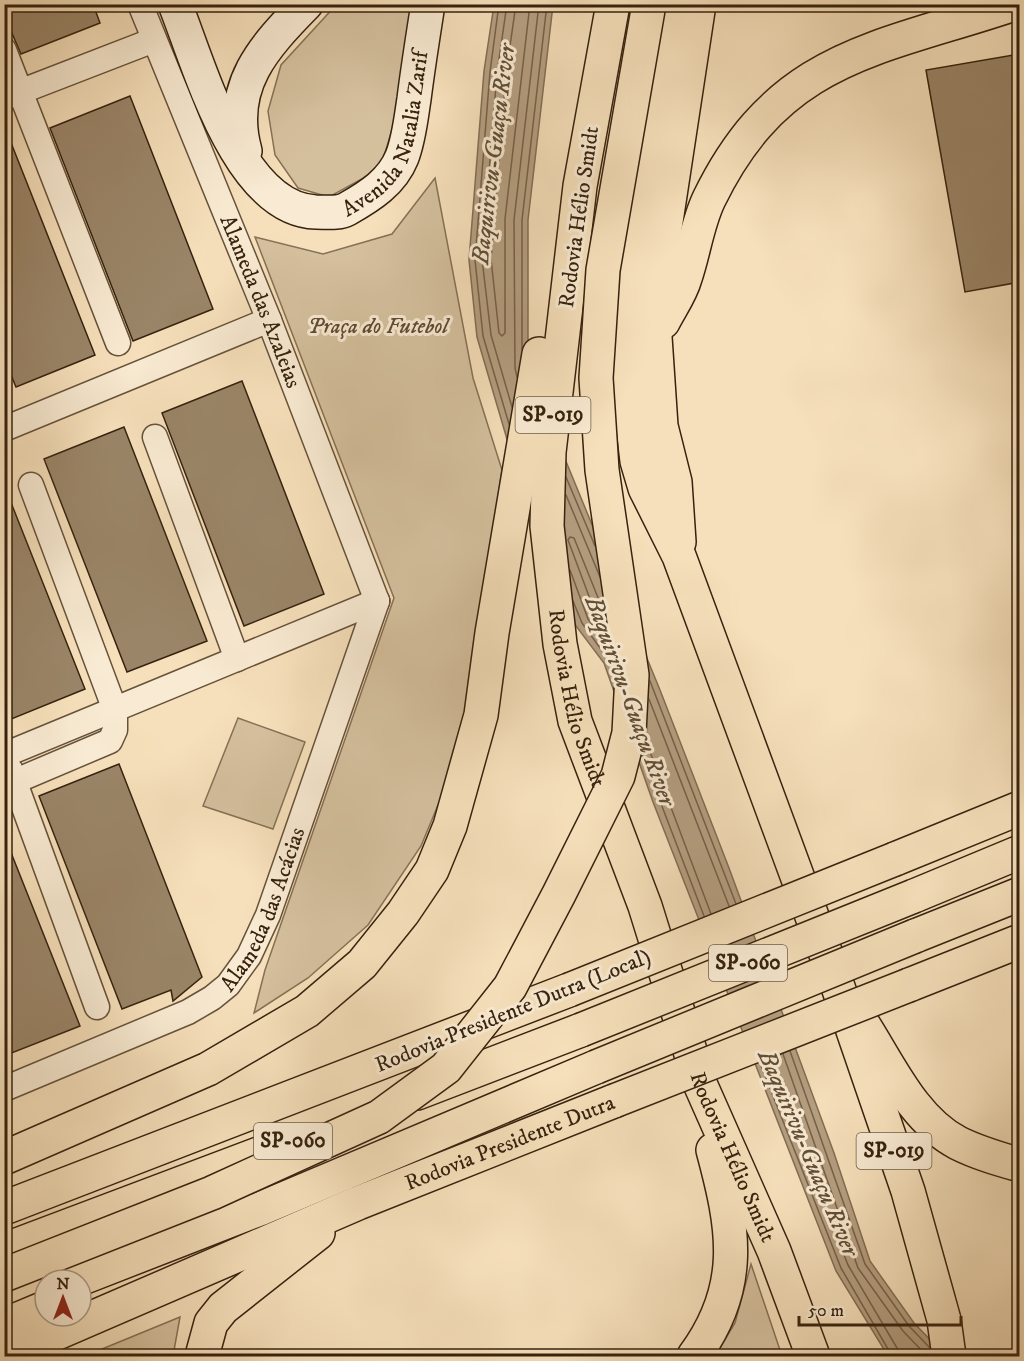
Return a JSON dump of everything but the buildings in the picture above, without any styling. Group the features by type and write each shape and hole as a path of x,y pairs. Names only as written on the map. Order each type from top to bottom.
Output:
{"highway":[{"name":"Rodovia Hélio Smidt","path":"613,4 582,175 549,452 548,526 560,644 574,721 645,906 701,1086 774,1251 813,1356"},
{"path":"4,1275 212,1193 379,1117 446,1068 510,987 559,894 618,776 629,733 632,675 602,470 596,378 603,270 649,4"},
{"name":"SP-019","path":"674,4 647,149 630,312 630,402 638,461 645,488 679,556 837,984 908,1191 944,1320 949,1356"},
{"name":"SP-019","path":"679,556 675,482 661,426 655,337 664,228 699,4"},
{"path":"655,337 685,280 695,238 708,202 728,163 766,113 794,89 848,57 1014,4"},
{"path":"4,1158 208,1068 307,1011 362,964 403,913 432,870 450,826 481,715 492,633 516,501 536,367 582,175"},
{"name":"Rodovia Presidente Dutra (Local)","path":"4,1208 569,990 1020,808"},
{"name":"SP-060","path":"4,1250 581,1030 1020,852"},
{"name":"Rodovia Presidente Dutra","path":"93,1277 596,1067 1020,894"},
{"name":"Rodovia Presidente Dutra","path":"4,1356 358,1203 1020,941"},
{"path":"917,982 1020,966"},
{"path":"837,984 902,1088 937,1128 957,1143 1020,1165"},
{"path":"694,1356 714,1324 732,1264 732,1233 701,1086"},
{"path":"202,1356 210,1323 223,1308 358,1203"},
{"path":"4,1309 33,1298"},
{"path":"4,1325 33,1313"}],"main road":[{"path":"175,4 229,141 250,170"},
{"name":"Avenida Natalia Zarif","path":"306,4 274,37 252,66 241,101 240,135 250,170 278,199 304,212 340,213 367,198 386,183 401,158 408,133 428,4"}],"street":[{"name":"Alameda das Azaleias","path":"140,4 269,321 377,601"},
{"path":"13,94 154,40"},
{"path":"4,50 13,94 118,343"},
{"path":"4,429 269,321"},
{"path":"155,437 237,659"},
{"path":"10,784 110,741 115,730 115,710 32,484"},
{"path":"98,1007 10,784 4,755 377,601"},
{"name":"Alameda das Acácias","path":"4,1089 188,1012 228,985 249,956 268,915 377,601"}],"green space":[{"path":"336,5 414,5 405,87 380,169 329,197 298,188 275,155 268,111 281,65"},
{"name":"Praça do Futebol","path":"435,178 473,378 502,470 460,752 421,846 368,925 308,978 254,1013 265,970 394,598 255,237 323,254 392,234"},
{"path":"238,718 305,742 273,829 203,806"},
{"path":"751,1264 782,1356 715,1356 735,1323"},
{"path":"180,1317 173,1356 85,1356"}],"water":[{"name":"Baquirivu-Guaçu River","path":"494,5 553,5 528,220 528,369 660,690 729,868 834,1153 870,1261 914,1323 946,1356 888,1356 836,1271 653,802 604,663 576,626 509,446 477,337 469,260 484,71"}]}
